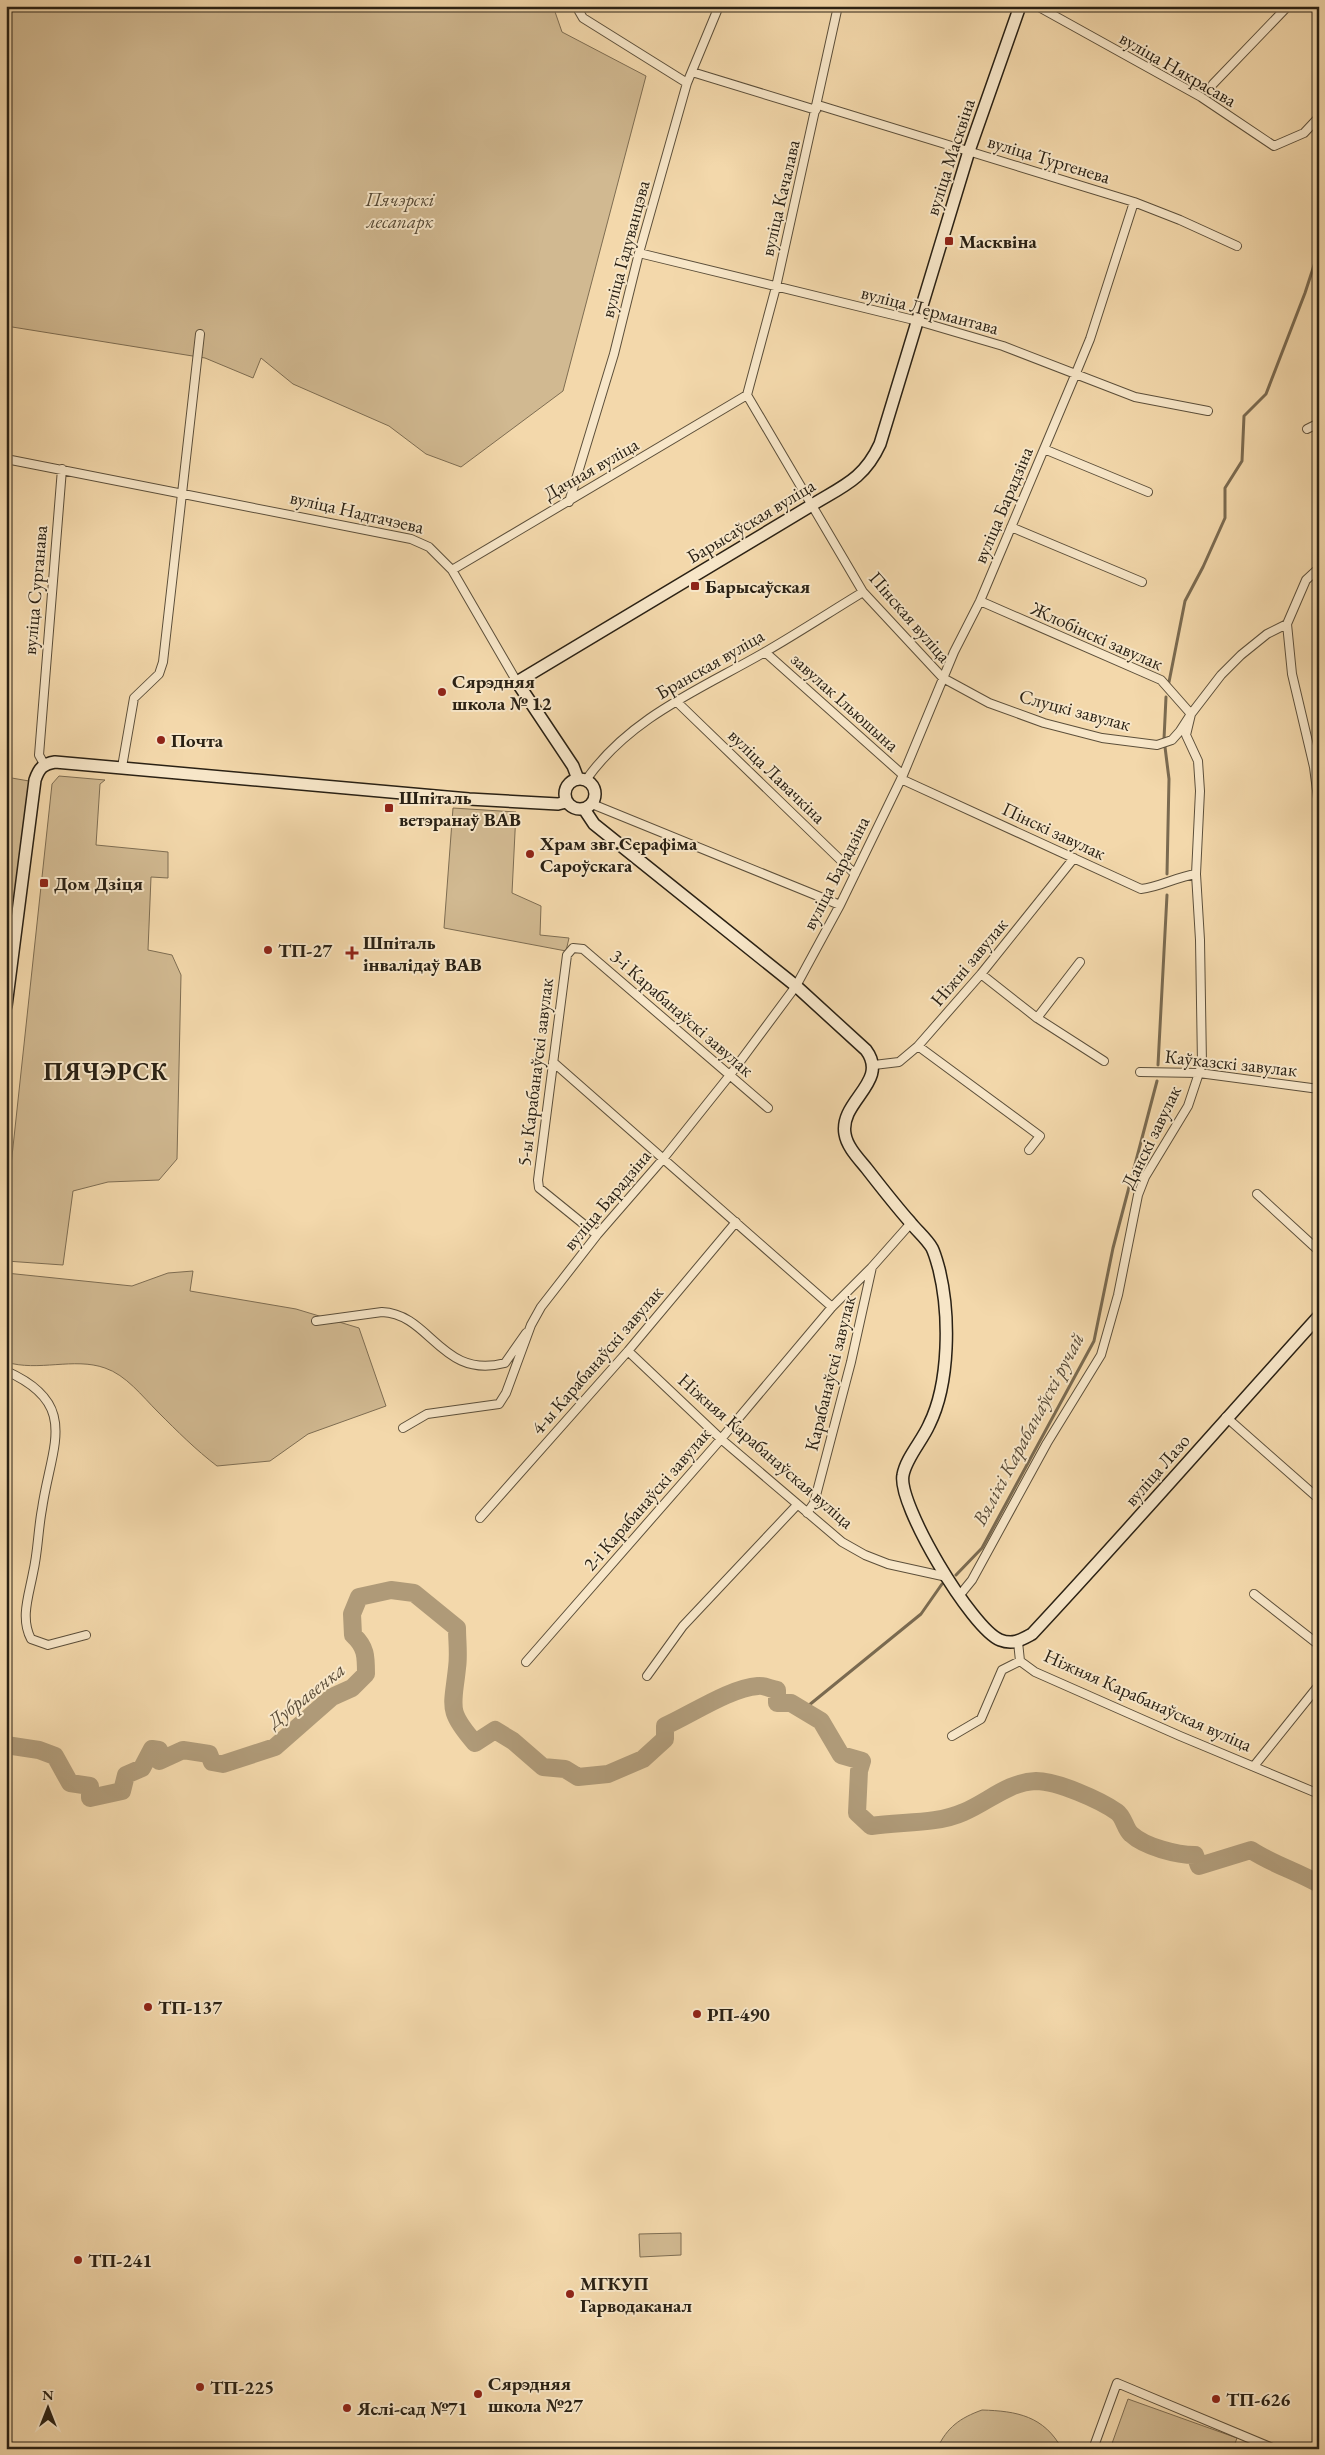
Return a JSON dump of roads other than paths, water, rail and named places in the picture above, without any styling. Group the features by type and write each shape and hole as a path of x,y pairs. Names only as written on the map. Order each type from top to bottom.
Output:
{"main road":[{"name":"вуліца Масквіна","path":"918,321 969,151 1020,6"},
{"name":"Барысаўская вуліца","path":"517,682 858,476 871,463 880,444 918,321"},
{"name":"вуліца Надтачэева","path":"517,682 582,780"},
{"path":"6,1006 11,927 35,780 38,770 44,764 55,762 468,800 558,804 566,802 578,809 588,806"},
{"path":"566,802 564,794 566,787 571,781 582,780 595,791 588,806 594,824 796,986 873,1058 872,1074 848,1114 845,1134 857,1156 933,1249 939,1270 946,1333 939,1396 930,1424 903,1475 904,1492 919,1527 947,1577 981,1626 998,1639 1018,1642"},
{"name":"вуліца Лазо","path":"1018,1642 1032,1634 1114,1546 1226,1417 1319,1316"}],"street":[{"path":"576,6 583,18 687,83"},
{"name":"вуліца Гадуванцэва","path":"569,502 614,354 639,253 687,83 719,6"},
{"name":"вуліца Качалава","path":"747,395 776,287 838,6"},
{"name":"вуліца Някрасава","path":"1037,6 1202,97 1274,146 1304,133 1319,117"},
{"path":"1213,84 1288,6"},
{"name":"вуліца Тургенева","path":"692,72 969,151 1134,202 1180,220 1237,246"},
{"name":"вуліца Барадзіна","path":"403,1428 427,1414 499,1404 506,1393 531,1325 541,1307 597,1235 663,1159 730,1075 796,986 856,874 902,777 943,678 980,601 1093,329 1134,202"},
{"name":"вуліца Лермантава","path":"639,253 918,321 1003,346 1136,397 1208,410"},
{"path":"122,768 134,698 159,674 163,662 200,334"},
{"name":"Дачная вуліца","path":"452,570 747,395"},
{"name":"Пінская вуліца","path":"747,395 863,592 943,678"},
{"path":"1307,429 1319,423"},
{"path":"1044,449 1148,492"},
{"name":"вуліца Надтачэева","path":"6,459 411,539 429,547 452,570 517,682"},
{"name":"вуліца Сурганава","path":"44,764 39,755 62,469"},
{"path":"1011,527 1142,582"},
{"path":"1319,568 1306,580 1287,624 1292,674 1314,767 1319,806"},
{"name":"Бранская вуліца","path":"582,780 608,752 643,722 676,701 765,652 863,592"},
{"name":"Жлобінскі завулак","path":"980,601 1161,680 1191,714"},
{"name":"Слуцкі завулак","path":"943,678 989,703 1044,723 1132,743 1157,745 1172,740 1221,675 1241,655 1266,634 1287,624"},
{"name":"завулак Ільюшына","path":"765,652 902,777"},
{"name":"вуліца Лавачкіна","path":"676,701 856,874"},
{"name":"Данскі завулак","path":"959,1596 972,1580 1047,1442 1101,1355 1118,1295 1138,1195 1145,1177 1188,1106 1202,1064 1200,949 1196,874 1200,791 1198,762 1186,735 1191,714"},
{"name":"Пінскі завулак","path":"902,777 1141,889 1157,888 1178,877 1196,874"},
{"path":"588,806 840,905"},
{"name":"Ніжні завулак","path":"874,1065 899,1062 918,1046 981,974 1074,858"},
{"name":"5-ы Карабанаўскі завулак","path":"573,948 567,955 538,1180 539,1188 597,1235"},
{"name":"3-і Карабанаўскі завулак","path":"573,948 583,949 768,1108"},
{"path":"1037,1018 1080,962"},
{"path":"981,974 1037,1018 1104,1062"},
{"path":"918,1046 1040,1136 1029,1150"},
{"path":"553,1062 832,1307"},
{"name":"Каўказскі завулак","path":"1140,1072 1199,1072 1319,1089"},
{"path":"1257,1194 1319,1250"},
{"name":"4-ы Карабанаўскі завулак","path":"480,1518 628,1351 736,1222"},
{"name":"2-і Карабанаўскі завулак","path":"526,1662 721,1439 832,1307 872,1267 911,1223"},
{"name":"Карабанаўскі завулак","path":"807,1513 814,1503 851,1362 872,1267"},
{"path":"316,1321 392,1312 417,1327 440,1349 463,1362 480,1367 505,1363 531,1325"},
{"name":"Ніжняя Карабанаўская вуліца","path":"628,1351 721,1439 842,1542 866,1556 921,1572 947,1577"},
{"path":"6,1371 29,1382 45,1395 53,1410 56,1439 42,1509 37,1556 24,1616 27,1632 31,1640 48,1644 86,1636"},
{"path":"1226,1417 1319,1498"},
{"path":"647,1676 683,1626 797,1505"},
{"path":"1254,1594 1319,1645"},
{"name":"Ніжняя Карабанаўская вуліца","path":"1018,1642 1020,1661 1035,1672 1180,1736 1319,1794"},
{"path":"952,1736 980,1719 1002,1670 1020,1661"},
{"path":"1254,1766 1319,1685"},
{"path":"1093,2449 1117,2383 1275,2449"}],"waterway":[{"name":"Вялікі Карабанаўскі ручай","path":"1169,682 1185,601 1225,518 1225,488 1242,461 1244,416 1266,394 1305,293 1319,250"},
{"name":"Вялікі Карабанаўскі ручай","path":"1164,739 1166,697"},
{"name":"Вялікі Карабанаўскі ручай","path":"1165,747 1169,779 1167,874"},
{"name":"Вялікі Карабанаўскі ручай","path":"1158,1065 1167,895"},
{"name":"Вялікі Карабанаўскі ручай","path":"956,1575 982,1548 1094,1341 1113,1248 1157,1081"},
{"name":"Вялікі Карабанаўскі ручай","path":"803,1710 921,1614 942,1584"},
{"name":"Дубравенка","path":"6,1745 39,1750 55,1756 70,1783 90,1786 90,1798 122,1791 126,1775 142,1768 152,1749 159,1750 159,1761 183,1750 209,1754 212,1762 223,1764 275,1747 332,1697 352,1688 366,1674 363,1648 353,1635 352,1614 359,1597 391,1590 414,1593 457,1628 458,1658 453,1700 454,1708 459,1723 475,1743 495,1730 513,1741 543,1767 565,1769 578,1777 608,1774 643,1759 665,1739 665,1726 735,1691 762,1686 777,1690 777,1703 791,1703 821,1721 841,1755 862,1761 859,1771 857,1813 871,1826 930,1821 953,1816 973,1808 1016,1785 1026,1782 1045,1782 1078,1792 1110,1807 1119,1814 1129,1832 1137,1839 1179,1854 1195,1855 1199,1866 1251,1850 1319,1884"}],"place":[{"name":"Масквіна","path":"949,241"},
{"name":"Барысаўская","path":"695,586"},
{"name":"Сярэдняя школа № 12","path":"442,692"},
{"name":"Почта","path":"161,740"},
{"name":"Шпіталь ветэранаў ВАВ","path":"389,808"},
{"name":"Храм звг.Серафіма Сароўскага","path":"530,854"},
{"name":"Дом Дзіця","path":"44,883"},
{"name":"ТП-27","path":"268,950"},
{"name":"Шпіталь інвалідаў ВАВ","path":"352,953"},
{"name":"ТП-137","path":"148,2007"},
{"name":"РП-490","path":"697,2014"},
{"name":"ТП-241","path":"78,2260"},
{"name":"МГКУП Гарводаканал","path":"570,2294"},
{"name":"ТП-225","path":"200,2387"},
{"name":"Сярэдняя школа №27","path":"478,2394"},
{"name":"ТП-626","path":"1216,2399"},
{"name":"Яслі-сад №71","path":"347,2408"}],"district":[{"name":"ПЯЧЭРСК","path":"106,1071"}],"park label":[{"name":"Пячэрскі лесапарк","path":"400,210"}]}
